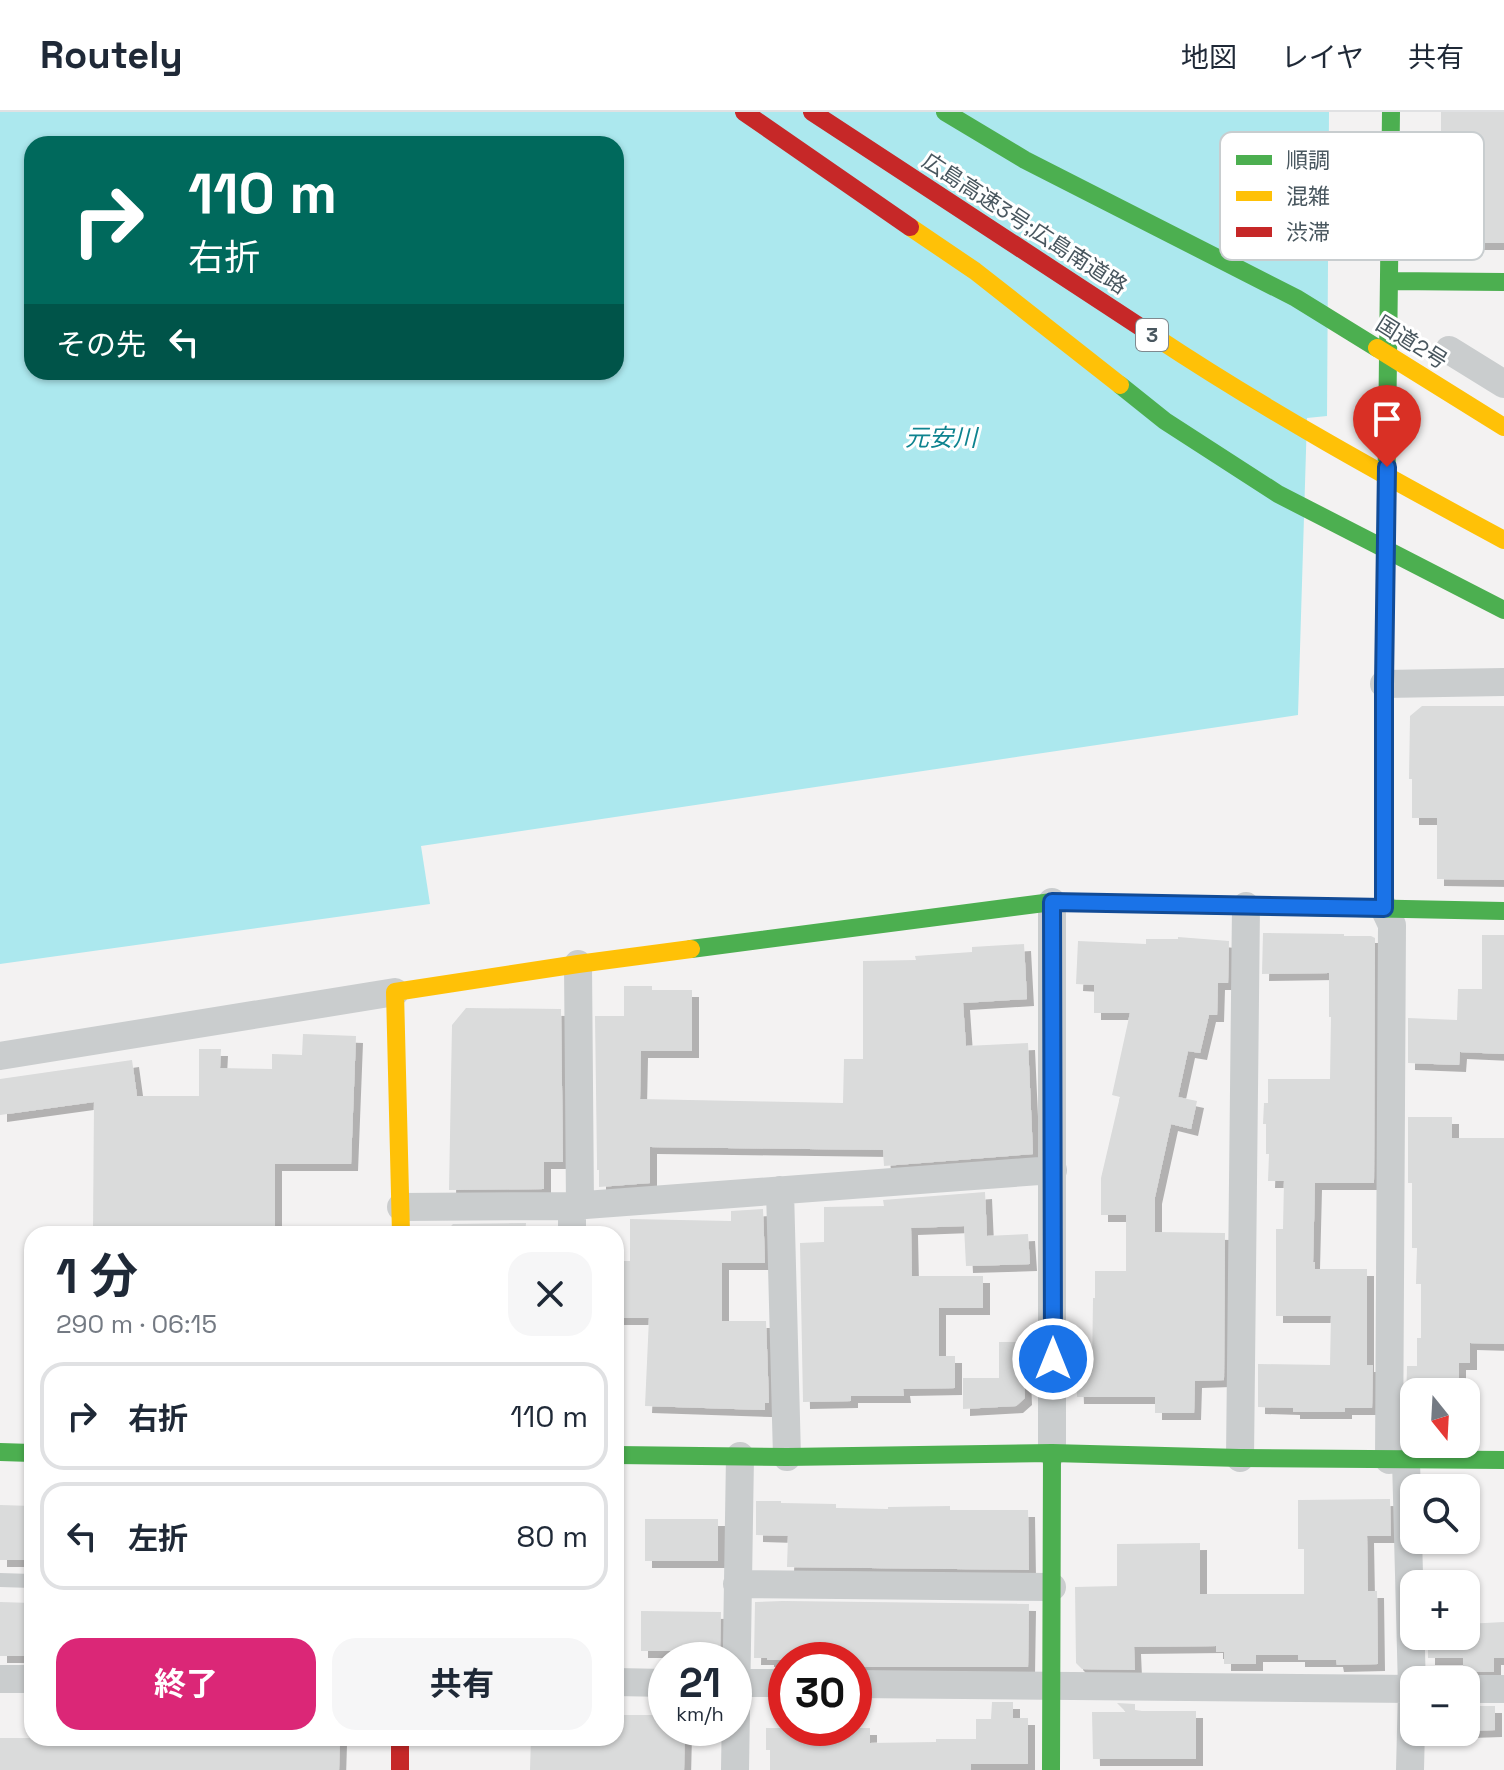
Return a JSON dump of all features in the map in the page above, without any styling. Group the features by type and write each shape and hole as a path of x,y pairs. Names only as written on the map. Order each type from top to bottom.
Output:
{"main road":[{"path":"744,112 975,271 1165,421 1278,494 1504,610"},
{"name":"広島高速3号;広島南道路","path":"812,112 1199,366 1349,456 1504,540"},
{"name":"国道2号","path":"945,112 1025,160 1220,259"},
{"path":"1391,112 1391,132"},
{"name":"国道2号","path":"1221,260 1296,298 1504,427"},
{"path":"1384,908 1390,260"},
{"path":"1390,281 1504,282"},
{"path":"401,1221 395,992 578,964 1052,902 1504,911"},
{"path":"0,1452 24,1453"},
{"path":"1051,1770 1052,1453"},
{"path":"624,1455 787,1457 1052,1453 1504,1460"},
{"path":"400,1746 400,1770"}],"street":[{"path":"1449,350 1504,384"},
{"path":"1384,684 1504,682"},
{"path":"1052,902 1052,1453"},
{"path":"1240,1458 1246,906"},
{"path":"1384,908 1392,925 1398,1460 1411,1666"},
{"path":"575,1215 578,964"},
{"path":"0,1056 395,992"},
{"path":"401,1221 575,1215 780,1190 1053,1170"},
{"path":"780,1190 787,1457"},
{"path":"736,1642 740,1456"},
{"path":"737,1584 1052,1587"},
{"path":"0,1679 24,1679"},
{"path":"624,1682 648,1683"},
{"path":"872,1684 1400,1689"},
{"path":"1480,1689 1504,1689"},
{"path":"735,1746 735,1770"},
{"path":"1410,1770 1411,1746"}],"lane":[{"path":"0,1580 24,1581"}],"water":[{"name":"元安川","path":"0,112 1329,112 1329,132 1220,132 1220,260 1328,260 1327,416 1307,418 1298,715 421,846 430,904 0,964"}],"building":[{"path":"1441,112 1504,112 1504,243 1484,243 1484,132 1441,132"},
{"path":"1422,706 1504,706 1504,880 1437,879 1437,818 1412,818 1410,716"},
{"path":"1263,933 1344,934 1375,938 1374,1183 1315,1183 1313,1262 1315,1269 1367,1269 1367,1365 1373,1365 1372,1408 1345,1408 1345,1412 1293,1412 1293,1408 1258,1407 1258,1364 1330,1365 1331,1316 1276,1316 1276,1229 1283,1229 1284,1181 1268,1181 1269,1154 1266,1154 1266,1124 1263,1124 1264,1103 1268,1103 1268,1079 1330,1079 1329,973 1262,974"},
{"path":"1482,935 1504,935 1504,1054 1460,1052 1459,1065 1408,1063 1408,1018 1457,1020 1458,989 1482,989"},
{"path":"1178,937 1229,941 1228,983 1218,983 1217,1015 1209,1015 1200,1053 1188,1051 1178,1097 1197,1101 1191,1129 1171,1124 1155,1197 1155,1232 1225,1233 1224,1380 1195,1381 1194,1413 1155,1413 1155,1397 1077,1397 1076,1373 1092,1373 1095,1271 1126,1271 1126,1215 1101,1215 1101,1178 1120,1097 1112,1095 1130,1013 1094,1013 1094,985 1076,984 1078,941 1146,944 1146,939"},
{"path":"1024,944 1027,999 963,1003 966,1046 1028,1043 1033,1154 884,1166 883,1150 650,1147 650,1183 599,1187 595,1016 624,1016 624,986 692,990 692,1051 641,1051 640,1099 843,1103 844,1059 863,1059 863,961 916,960 915,956 972,952 972,947"},
{"path":"466,1008 561,1009 563,1162 544,1162 544,1189 449,1190 452,1025"},
{"path":"303,1034 356,1036 351,1164 275,1164 275,1226 93,1226 94,1102 0,1115 0,1079 132,1060 137,1096 199,1096 199,1049 221,1049 220,1068 272,1069 272,1054 302,1055"},
{"path":"1408,1117 1452,1117 1452,1138 1504,1138 1504,1344 1470,1343 1470,1363 1459,1363 1459,1378 1407,1378 1407,1366 1417,1366 1417,1338 1421,1338 1421,1284 1416,1284 1417,1248 1412,1248 1412,1183 1408,1183"},
{"path":"985,1192 987,1236 1028,1234 1030,1264 966,1266 964,1226 911,1228 912,1276 983,1276 983,1308 939,1308 939,1356 955,1356 955,1388 903,1389 904,1396 851,1396 851,1401 803,1402 800,1243 824,1242 824,1207 884,1206 883,1200"},
{"path":"763,1209 765,1263 722,1263 722,1321 766,1321 769,1403 765,1403 765,1410 645,1406 649,1318 624,1318 624,1261 630,1261 630,1219 731,1221 731,1211"},
{"path":"526,1223 526,1226 451,1226"},
{"path":"999,1342 1029,1342 1029,1372 1024,1372 1025,1398 1016,1406 963,1409 963,1378 999,1378"},
{"path":"1390,1499 1391,1536 1367,1536 1368,1591 1377,1591 1378,1664 1337,1665 1336,1660 1298,1660 1298,1655 1256,1655 1256,1664 1224,1664 1224,1652 1216,1652 1216,1646 1134,1647 1135,1670 1082,1669 1076,1663 1075,1587 1117,1586 1117,1544 1200,1543 1200,1594 1304,1594 1304,1549 1298,1549 1298,1500"},
{"path":"756,1501 836,1504 836,1508 950,1506 950,1510 1028,1510 1029,1570 787,1567 788,1536 756,1535"},
{"path":"0,1505 24,1506 24,1560 0,1560"},
{"path":"645,1519 718,1519 718,1561 645,1561"},
{"path":"0,1602 24,1603 24,1656 0,1656"},
{"path":"755,1602 1029,1604 1028,1667 872,1667 872,1642 768,1642 768,1660 754,1658"},
{"path":"641,1611 721,1612 720,1642 648,1642 648,1651 641,1651"},
{"path":"1504,1622 1504,1658 1494,1658 1494,1672 1480,1672 1480,1666 1463,1666 1463,1658 1428,1658 1428,1650 1480,1650 1480,1623"},
{"path":"992,1702 1013,1702 1013,1718 1028,1718 1028,1764 971,1764 971,1770 770,1770 770,1750 766,1750 766,1728 768,1746 872,1746 872,1743 976,1739 976,1719 991,1719"},
{"path":"1117,1703 1135,1704 1135,1711 1196,1711 1196,1759 1093,1759 1092,1712 1126,1712"},
{"path":"1480,1706 1495,1706 1495,1730 1480,1731"},
{"path":"624,1715 648,1715 648,1746 685,1746 684,1770 530,1770 531,1746 624,1746"},
{"path":"0,1738 24,1738 24,1746 340,1746 339,1770 0,1770"}],"traffic: fast":[{"path":"945,112 1025,160 1220,259"},
{"path":"1391,112 1391,132"},
{"path":"1221,260 1296,298 1377,348"},
{"path":"1384,908 1389,260"},
{"path":"1390,281 1504,282"},
{"path":"1120,385 1165,421 1278,494 1504,610"},
{"path":"691,949 1052,902 1504,911"},
{"path":"0,1452 24,1453"},
{"path":"624,1455 787,1457 1052,1453 1504,1460"},
{"path":"1051,1770 1052,1453"}],"traffic: slow":[{"path":"910,227 975,271 1120,385"},
{"path":"1154,336 1327,442 1504,540"},
{"path":"1377,348 1504,427"},
{"path":"401,1226 395,992 691,949"}],"traffic: jam":[{"path":"744,112 910,227"},
{"path":"812,112 1154,336"},
{"path":"400,1746 400,1770"}],"route":[{"path":"1053,1359 1052,902 1384,908 1387,467"}]}
